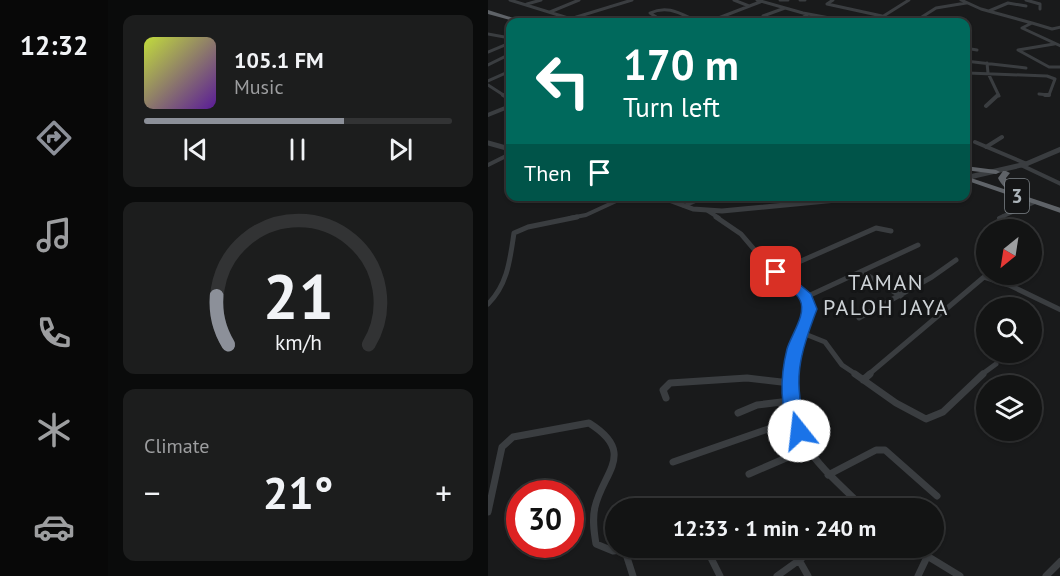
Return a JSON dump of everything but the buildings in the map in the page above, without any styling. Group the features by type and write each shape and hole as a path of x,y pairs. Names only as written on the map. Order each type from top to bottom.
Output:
{"highway":[{"path":"488,13 506,18"},
{"path":"488,13 506,21"},
{"path":"1008,171 1002,178 1004,183 1011,188"},
{"path":"970,178 996,172"},
{"name":"3","path":"970,178 1011,188 1061,205"},
{"name":"3","path":"970,178 1061,211"}],"street":[{"path":"510,0 567,18"},
{"path":"526,5 541,0"},
{"path":"550,12 579,0"},
{"path":"573,18 632,0"},
{"path":"734,0 749,6"},
{"path":"720,18 760,0 830,18"},
{"path":"780,0 788,0"},
{"path":"833,0 827,4 882,16"},
{"path":"879,18 909,0"},
{"path":"961,0 988,11 1052,29 1061,27"},
{"path":"988,11 1010,0"},
{"path":"1026,0 1040,4 1040,9"},
{"path":"920,18 936,8 966,3"},
{"path":"1005,4 1026,6"},
{"path":"658,18 650,13 671,8 691,18"},
{"path":"763,16 785,8"},
{"path":"802,18 808,14"},
{"path":"1032,23 1022,28 1061,46"},
{"path":"488,34 506,40"},
{"path":"489,52 506,43"},
{"path":"1056,44 1018,50 1049,67 1061,67"},
{"path":"970,49 977,50"},
{"path":"488,65 506,56"},
{"path":"488,59 496,61"},
{"path":"970,61 1026,68"},
{"path":"986,106 999,96 987,63"},
{"path":"488,81 506,73"},
{"path":"970,73 1048,76 1055,79 1049,94 1039,94"},
{"path":"488,85 506,97"},
{"path":"488,115 506,108"},
{"path":"986,147 1002,137"},
{"path":"975,142 1061,184"},
{"path":"488,143 506,148"},
{"path":"970,178 1008,171 1059,152"},
{"path":"488,165 506,156"},
{"path":"970,178 1008,171"},
{"path":"488,304 496,296 509,269 514,233 528,227 586,215 616,201"},
{"path":"671,201 708,211 831,201"},
{"path":"684,206 696,201"},
{"path":"998,219 1035,202"},
{"path":"708,211 741,234 776,272 806,297 810,309 795,349 790,383 790,401 794,420 807,449 828,475 853,498"},
{"path":"776,272 876,228 891,231"},
{"path":"806,297 918,245"},
{"path":"858,318 900,296 956,260"},
{"path":"862,272 900,296"},
{"path":"863,380 976,284"},
{"path":"1009,285 1061,310"},
{"path":"800,332 825,342 842,365 916,416 931,419 996,364"},
{"path":"666,398 663,390 670,383 747,378 790,383"},
{"path":"738,413 757,405 790,401"},
{"path":"673,462 794,420"},
{"path":"488,512 502,447 506,442 517,436 589,423 599,430 611,446 615,457 612,473 595,505 596,544 605,548"},
{"path":"749,474 807,449"},
{"path":"828,475 876,450 885,450 937,496"},
{"path":"627,558 633,576"},
{"path":"711,558 720,576"},
{"path":"777,576 802,558"},
{"path":"918,576 927,558"},
{"path":"929,558 960,576"},
{"path":"799,560 808,576"},
{"path":"1046,576 1061,561"}],"district":[{"name":"TAMAN PALOH JAYA","path":"886,294"}],"route":[{"path":"776,272 809,302 808,316 795,349 789,391 794,420 799,431"}]}
